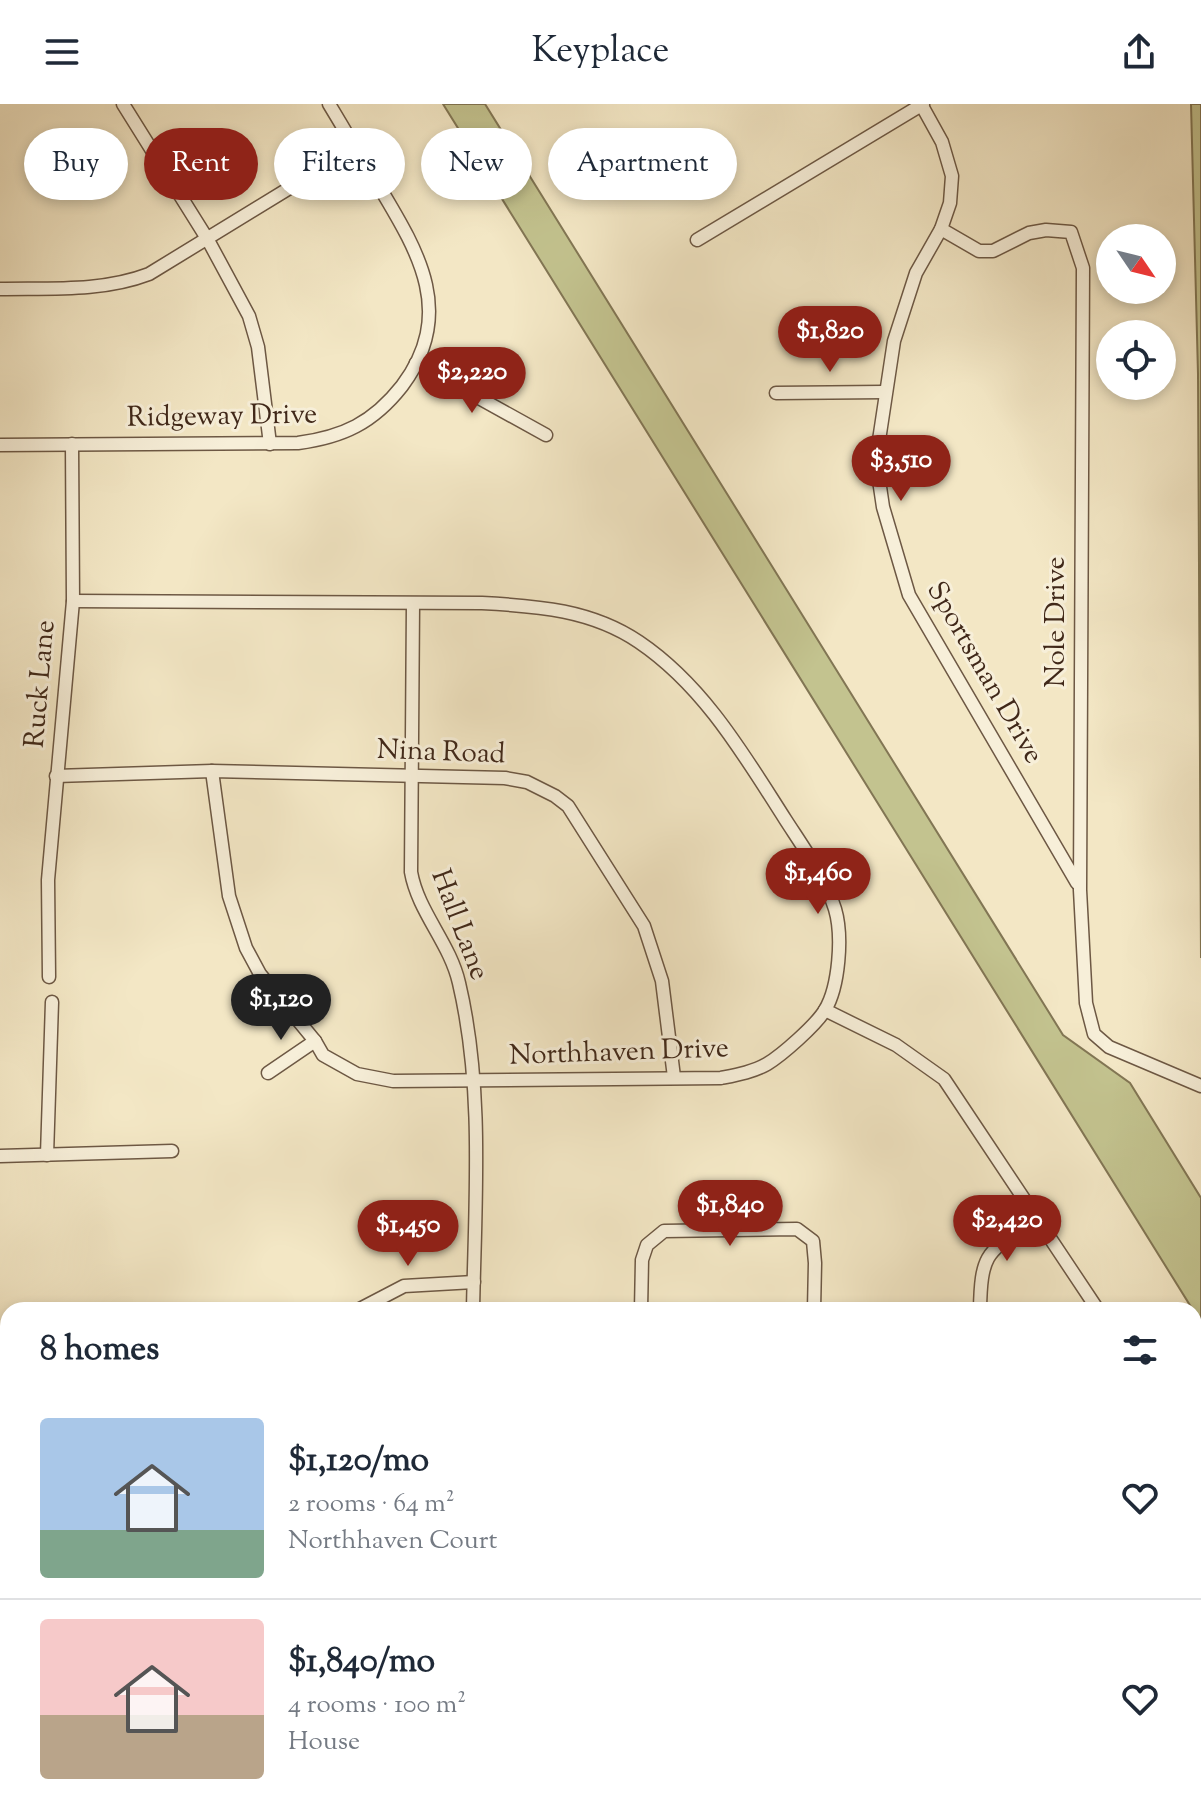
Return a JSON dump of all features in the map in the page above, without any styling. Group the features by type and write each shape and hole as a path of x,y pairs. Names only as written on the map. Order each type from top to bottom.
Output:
{"street":[{"path":"123,104 208,240 249,316 258,347 270,444"},
{"name":"Ridgeway Drive","path":"329,104 343,128"},
{"path":"697,240 922,104"},
{"name":"Sportsman Drive","path":"922,104 942,142 952,176 950,203 941,229 916,273 894,341 876,460 883,507 909,595 1080,890"},
{"path":"0,289 99,287 132,281 208,240 274,199"},
{"name":"Ridgeway Drive","path":"0,445 270,444 331,438 357,427 395,395 416,363 426,334 428,287 422,266 413,243 387,200"},
{"name":"Nole Drive","path":"941,229 979,251 993,251 1029,233 1046,230 1071,232 1083,268 1080,890 1086,1003 1094,1034 1109,1047 1201,1086"},
{"path":"416,363 546,435"},
{"path":"776,393 884,392"},
{"name":"Ruck Lane","path":"49,977 48,880 73,601 72,444"},
{"name":"Northhaven Drive","path":"73,601 482,603 568,611 598,621 637,640 669,664 728,729 817,869 835,910 840,937 839,965 825,1010 789,1048 766,1065 721,1078 393,1081 357,1074 323,1055 260,974 246,948 229,896 212,771"},
{"name":"Hall Lane","path":"413,604 411,872 414,886 459,980 474,1081 473,1302"},
{"name":"Nina Road","path":"56,776 212,771 505,778 527,782 568,806 644,926 662,981 674,1077"},
{"path":"47,1155 52,1002"},
{"path":"825,1010 896,1045 944,1079 1093,1302"},
{"path":"268,1073 315,1041"},
{"path":"0,1156 172,1151"},
{"path":"980,1302 981,1275 987,1255 1038,1219"},
{"path":"641,1302 642,1260 647,1245 664,1231 797,1229 813,1241 814,1302"},
{"path":"373,1302 404,1286 474,1282"}],"green space":[{"path":"443,104 485,104 500,128 458,128"},
{"path":"1191,104 1201,104 1201,958 1198,374"},
{"path":"532,180 1063,1035 1130,1083 1201,1198 1201,1302 1188,1302 503,200 532,200"}]}
